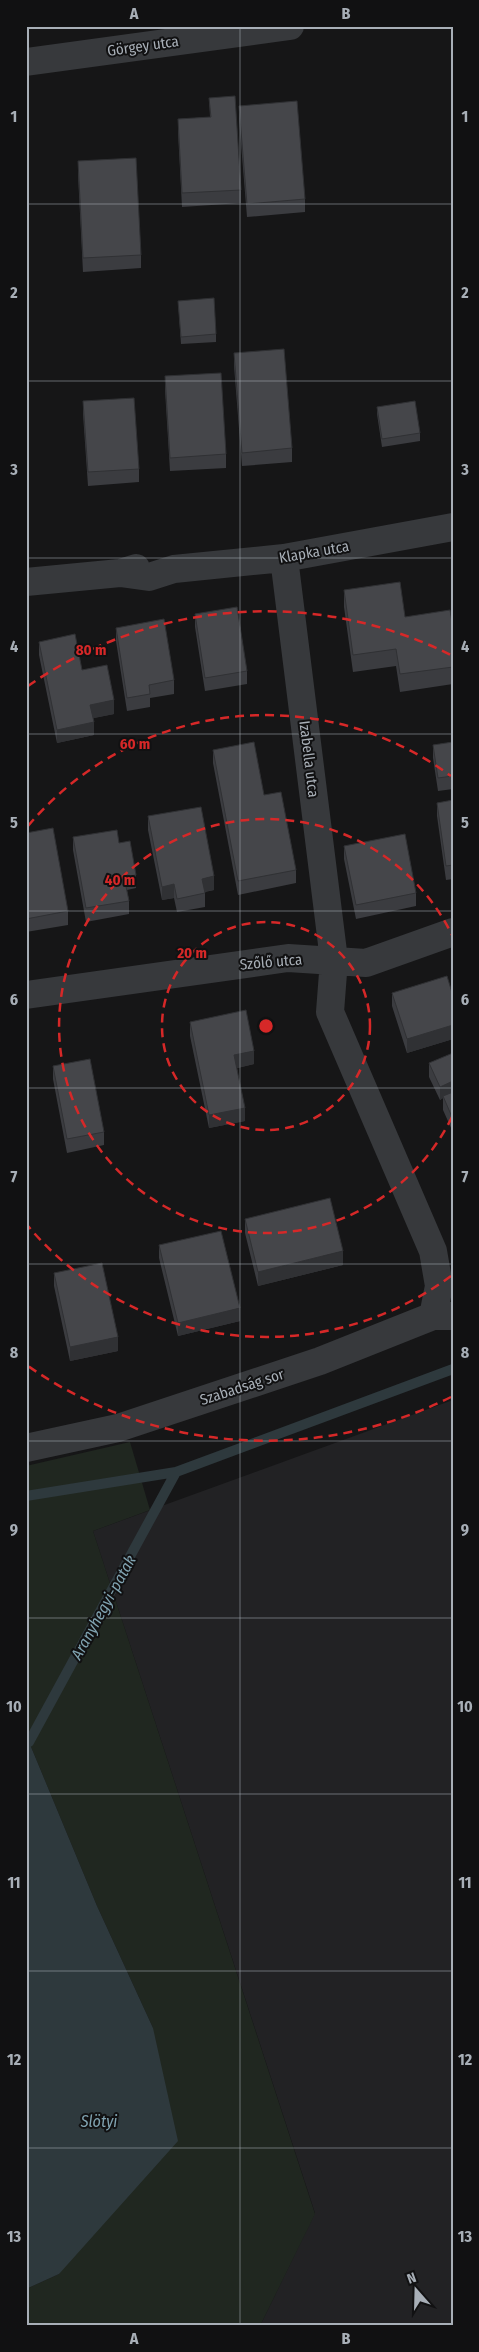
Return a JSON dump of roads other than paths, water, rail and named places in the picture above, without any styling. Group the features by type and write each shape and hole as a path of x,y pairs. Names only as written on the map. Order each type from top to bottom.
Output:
{"street":[{"name":"Görgey utca","path":"26,62 290,26"},
{"name":"Klapka utca","path":"26,582 120,573 148,565 174,569 284,558 453,527"},
{"name":"Izabella utca","path":"284,558 334,960 330,1012 433,1251 443,1316"},
{"name":"Szőlő utca","path":"26,995 288,958 366,963 453,932"},
{"name":"Szabadság sor","path":"26,1448 118,1428 320,1361 443,1316"}],"water":[{"name":"Slötyi","path":"26,1741 29,1742 97,1906 153,2028 178,2141 59,2274 26,2289"}],"waterway":[{"name":"Aranyhegyi-patak","path":"26,1496 176,1472 453,1369"},
{"name":"Aranyhegyi-patak","path":"29,1742 176,1472"}]}
